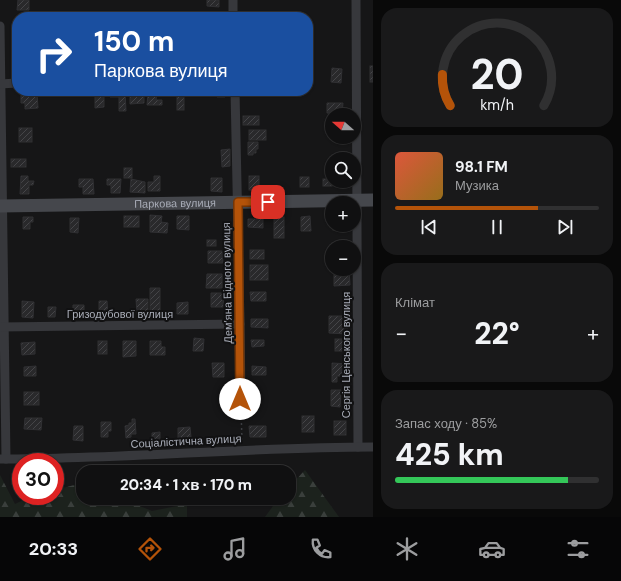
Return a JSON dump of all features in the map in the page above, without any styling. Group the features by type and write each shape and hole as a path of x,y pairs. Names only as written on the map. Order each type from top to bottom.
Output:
{"street":[{"path":"233,0 233,12"},
{"name":"Сергія Ценського вулиця","path":"356,0 358,196"},
{"path":"0,26 3,459"},
{"path":"0,84 12,83"},
{"name":"Дем’яна Бідного вулиця","path":"235,96 240,324 240,399"},
{"name":"Паркова вулиця","path":"361,201 373,200"},
{"name":"Паркова вулиця","path":"1,206 325,201"},
{"name":"Сергія Ценського вулиця","path":"358,232 358,447"},
{"name":"Гризодубової вулиця","path":"2,327 240,324"},
{"name":"Соціалістична вулиця","path":"3,459 242,450 373,447"}],"path":[{"path":"240,399 242,450"}],"green space":[{"path":"305,470 339,517 265,517 274,505 296,505 296,480"},
{"path":"0,475 12,498 12,505 64,505 64,488 76,485 76,505 137,505 152,511 187,505 187,517 0,517"}],"building":[{"path":"18,0 29,0 29,10 17,10"},
{"path":"207,0 219,0 219,7 207,6"},
{"path":"370,66 373,66 373,82 370,82"},
{"path":"332,68 342,69 341,83 331,82"},
{"path":"21,96 37,96 38,108 25,109 25,103 21,103"},
{"path":"95,96 104,96 104,107 95,108"},
{"path":"125,96 126,111 119,111 119,97 110,97"},
{"path":"130,96 144,96 144,103 130,104"},
{"path":"148,96 157,96 156,100 162,100 162,105 147,105"},
{"path":"177,96 184,96 184,110 177,110"},
{"path":"327,103 343,103 343,108 327,108"},
{"path":"243,116 259,116 259,125 243,125"},
{"path":"19,128 32,128 32,142 19,142"},
{"path":"249,130 266,130 266,140 249,140"},
{"path":"248,142 258,142 258,149 256,149 256,153 253,153 253,155 248,155"},
{"path":"230,149 230,166 222,167 221,150"},
{"path":"11,159 26,159 26,167 11,167"},
{"path":"124,168 132,168 132,178 124,178"},
{"path":"21,176 28,176 28,181 34,181 33,185 29,185 29,194 20,194"},
{"path":"154,176 160,176 160,191 148,191 148,182 154,182"},
{"path":"249,176 259,176 259,190 249,190"},
{"path":"300,177 309,177 309,187 300,187"},
{"path":"211,178 222,178 222,192 211,191"},
{"path":"79,179 93,179 94,194 83,194 83,187 79,187"},
{"path":"107,179 121,179 120,193 111,193 111,185 107,185"},
{"path":"131,179 145,182 145,193 130,192"},
{"path":"323,179 325,179 325,186 323,186"},
{"path":"150,215 162,216 161,222 168,223 167,233 150,232"},
{"path":"124,216 139,216 139,227 124,227"},
{"path":"177,216 189,216 189,230 177,229"},
{"path":"310,216 311,231 301,231 301,217"},
{"path":"23,217 33,217 33,222 30,222 30,229 23,229"},
{"path":"274,217 284,217 284,238 274,238"},
{"path":"70,218 79,218 78,233 70,232"},
{"path":"248,219 263,219 263,228 248,227"},
{"path":"207,240 216,240 216,246 207,246"},
{"path":"250,250 264,250 264,259 250,259"},
{"path":"208,251 222,251 223,263 208,263"},
{"path":"250,265 268,265 268,280 250,280"},
{"path":"207,274 222,274 222,288 206,288"},
{"path":"334,276 349,276 350,285 334,286"},
{"path":"150,288 160,288 160,313 150,314"},
{"path":"250,292 266,292 266,301 251,301"},
{"path":"211,293 224,293 223,307 211,307"},
{"path":"136,299 148,299 148,314 137,314"},
{"path":"22,301 34,302 33,318 22,317"},
{"path":"99,301 107,301 108,315 99,315"},
{"path":"188,302 188,314 177,314 177,303"},
{"path":"73,305 84,305 84,310 81,310 81,316 73,316"},
{"path":"48,307 56,307 55,317 48,317"},
{"path":"329,316 348,316 347,334 329,333"},
{"path":"251,319 268,319 268,328 251,327"},
{"path":"194,338 204,339 203,351 193,351"},
{"path":"335,339 347,339 347,351 335,351"},
{"path":"251,340 264,340 264,346 252,347"},
{"path":"98,341 107,341 107,354 98,354"},
{"path":"123,341 136,341 136,356 123,357"},
{"path":"150,341 161,341 161,347 165,347 165,355 150,355"},
{"path":"35,342 35,354 22,355 21,343"},
{"path":"212,363 224,363 224,377 213,377"},
{"path":"332,363 349,364 349,373 341,373 341,376 337,376 337,382 332,382"},
{"path":"36,366 36,376 24,376 24,367"},
{"path":"252,366 266,367 266,375 252,375"},
{"path":"331,390 341,390 340,407 331,406"},
{"path":"24,392 39,392 39,405 24,405"},
{"path":"302,416 314,416 314,432 302,432"},
{"path":"25,418 42,418 41,430 24,429"},
{"path":"132,419 135,419 136,434 131,434 131,437 126,438 125,426 132,423"},
{"path":"334,421 346,421 346,435 334,435"},
{"path":"101,422 111,422 111,431 108,431 108,437 101,437"},
{"path":"74,426 83,426 83,441 73,440"},
{"path":"249,426 266,426 266,437 250,437"},
{"path":"190,427 191,437 178,438 178,428"},
{"path":"160,432 160,448 152,448 152,433"}],"route":[{"path":"240,399 238,202 268,202"}]}
